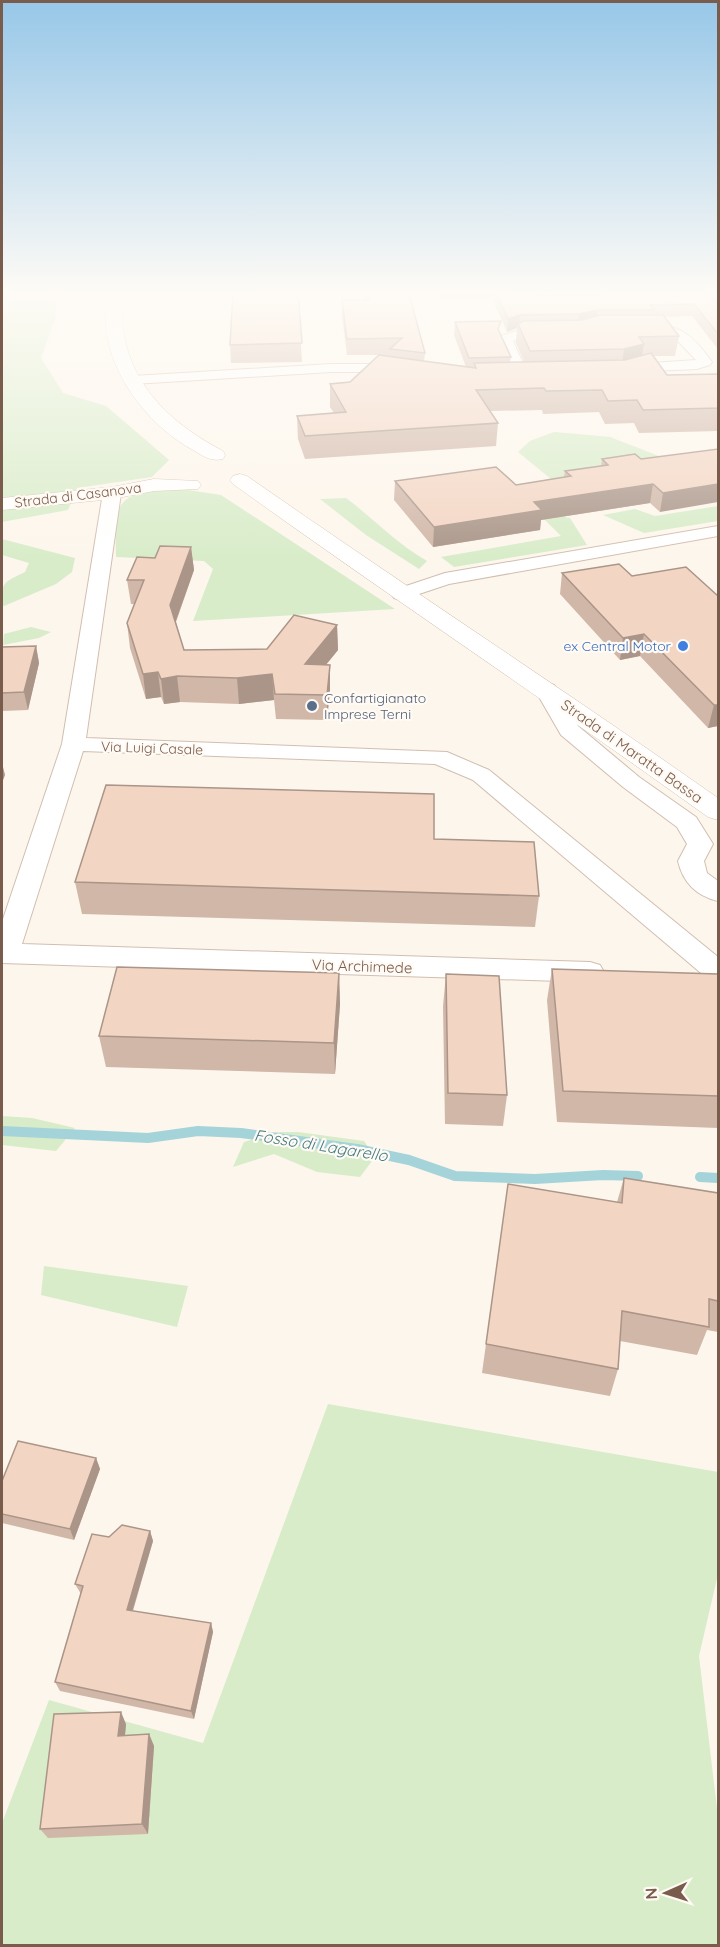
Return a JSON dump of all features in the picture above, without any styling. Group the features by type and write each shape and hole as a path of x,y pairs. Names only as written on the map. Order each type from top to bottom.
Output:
{"main road":[{"name":"Strada di Maratta Bassa","path":"120,381 129,403 180,466 178,479 192,485 231,475"},
{"name":"Strada di Maratta Bassa","path":"124,381 174,428 198,447 216,455 231,475 396,590 546,690 718,811"},
{"name":"Strada di Maratta Bassa","path":"180,466 216,455"},
{"name":"Strada di Casanova","path":"2,504 111,493 154,485 168,480 180,466"},
{"name":"Strada di Casanova","path":"154,485 192,485"}],"street":[{"path":"74,744 111,493"},
{"path":"396,590 445,579 718,531"},
{"name":"Strada di Maratta Bassa","path":"546,690 569,730 631,782 687,822 709,842 691,861 693,876 718,892"},
{"name":"Via Luigi Casale","path":"74,744 439,757 482,775 718,974"},
{"name":"Via Archimede","path":"74,744 3,953 613,972"},
{"path":"683,974 718,974"}],"green space":[{"path":"2,381 55,381 63,393 106,406 169,460 152,477 77,488 68,510 2,522"},
{"path":"554,432 610,437 677,463 551,479 518,452 530,441"},
{"path":"175,488 221,495 395,609 193,621 213,569 204,561 116,557 116,520 123,503 136,494"},
{"path":"346,498 405,547 427,561 419,569 366,535 320,499"},
{"path":"718,506 718,521 644,533 603,515 635,509 655,516"},
{"path":"548,514 570,518 587,545 454,567 441,557 561,536 544,519"},
{"path":"2,539 75,558 72,572 56,584 4,606 2,591 4,586 9,580 25,572 29,563 2,555"},
{"path":"31,627 51,632 39,638 3,645 4,634"},
{"path":"2,1116 32,1118 75,1128 56,1151 2,1145"},
{"path":"276,1132 298,1132 364,1141 375,1157 360,1177 317,1172 274,1154 233,1167 244,1142"},
{"path":"44,1266 188,1286 177,1327 41,1295"},
{"path":"328,1404 718,1472 718,1574 699,1656 718,1817 718,1945 2,1945 2,1823 49,1700 203,1743"}],"building":[{"path":"718,381 718,408 643,410 637,400 608,401 602,390 546,391 544,388 476,390 498,423 305,436 297,416 346,412 330,384 350,382"},
{"path":"718,449 718,484 663,493 653,484 534,502 542,510 434,527 395,481 496,467 516,485 571,476 565,471 608,465 602,459 635,454 641,459"},
{"path":"160,546 191,547 170,605 184,650 267,649 294,615 337,625 305,664 330,665 327,695 275,694 272,674 237,678 177,676 161,679 158,672 143,674 127,623 144,580 127,580 137,557 155,558"},
{"path":"619,564 632,576 686,567 718,596 718,705 714,705 644,634 623,638 562,573"},
{"path":"36,646 24,692 2,693 2,647"},
{"path":"106,785 434,794 434,839 534,842 539,896 75,882"},
{"path":"117,967 339,973 334,1043 99,1036"},
{"path":"552,969 718,974 718,1096 563,1091"},
{"path":"446,974 499,976 507,1095 448,1093"},
{"path":"624,1178 718,1193 718,1301 709,1299 709,1327 622,1311 618,1369 486,1344 508,1184 622,1203"},
{"path":"18,1441 96,1458 70,1529 2,1514 2,1481"},
{"path":"122,1525 150,1531 127,1610 211,1623 191,1711 55,1682 83,1586 75,1584 92,1534 109,1537"},
{"path":"121,1712 118,1736 149,1734 142,1824 40,1829 54,1714"}],"waterway":[{"name":"Fosso di Lagarello","path":"2,1131 148,1138 198,1131 241,1133 357,1149 409,1160 455,1176 535,1179 603,1175 638,1176"},
{"path":"700,1177 718,1178"}],"place":[{"name":"ex Central Motor","path":"683,646"},
{"name":"Confartigianato Imprese Terni","path":"312,706"}]}
